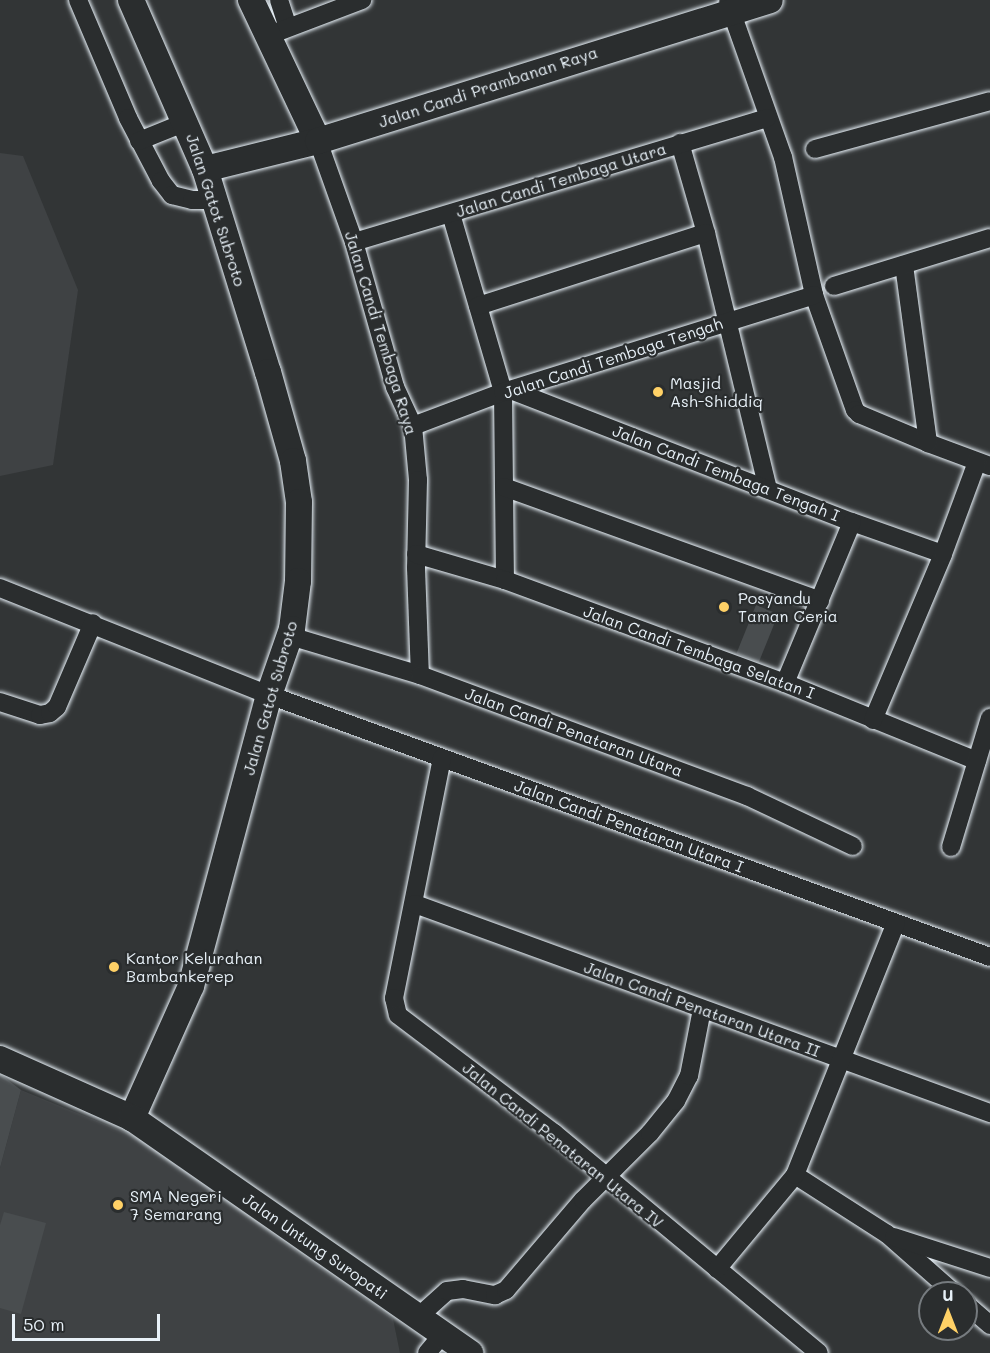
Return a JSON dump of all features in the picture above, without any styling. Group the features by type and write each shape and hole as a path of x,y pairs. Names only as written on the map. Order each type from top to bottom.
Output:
{"street":[{"path":"78,0 139,141 172,195 192,200 215,200"},
{"name":"Jalan Gatot Subroto","path":"131,0 205,169 293,461 299,502 298,581 290,636 269,695 191,986 132,1118"},
{"path":"251,0 278,31 318,141"},
{"path":"278,31 279,0"},
{"path":"278,31 362,0"},
{"name":"Jalan Candi Prambanan Raya","path":"205,169 318,141 730,5 770,0"},
{"path":"730,5 767,118 783,157 814,295 855,410 928,443 984,464 943,554 873,720"},
{"path":"815,149 990,101"},
{"name":"Jalan Candi Tembaga Utara","path":"354,242 767,118"},
{"path":"139,141 186,122"},
{"name":"Jalan Candi Tembaga Raya","path":"318,141 354,242 395,387 413,426 418,480 416,554 420,675"},
{"path":"680,143 706,233 768,490"},
{"path":"451,214 478,306 507,391 504,488 505,580"},
{"path":"478,306 706,233"},
{"path":"834,286 990,238"},
{"path":"904,265 928,443"},
{"name":"Jalan Candi Tembaga Tengah","path":"413,426 507,391 814,295"},
{"name":"Jalan Candi Tembaga Tengah I","path":"507,391 852,522 943,554"},
{"path":"504,488 820,601"},
{"path":"785,683 852,522"},
{"name":"Jalan Candi Tembaga Selatan I","path":"416,554 505,580 785,683 977,762"},
{"name":"Jalan Candi Penataran Utara I","path":"0,588 93,623 269,695 990,957"},
{"path":"0,702 40,715 50,713 57,707 93,623"},
{"name":"Jalan Candi Penataran Utara","path":"290,636 420,675 747,796 853,846"},
{"path":"951,847 990,718"},
{"name":"Jalan Candi Penataran Utara IV","path":"442,758 415,904 394,999 398,1015 403,1022 554,1133 819,1353"},
{"name":"Jalan Candi Penataran Utara II","path":"415,904 990,1113"},
{"path":"717,1269 795,1175 896,923"},
{"path":"417,1318 442,1293 452,1289 491,1295 506,1290 605,1177 650,1133 682,1092 693,1059 702,1009"},
{"name":"Jalan Untung Suropati","path":"0,1059 132,1118 417,1318 434,1344 470,1353"},
{"path":"795,1175 887,1234 940,1281"},
{"path":"887,1234 990,1268"},
{"path":"978,1314 990,1324"}],"shaded area":[{"path":"0,153 23,156 78,290 53,465 0,476"},
{"path":"756,605 778,614 759,662 737,653"},
{"path":"0,1074 21,1090 0,1168"},
{"name":"SMA Negeri 7 Semarang","path":"21,1090 163,1148 282,1241 393,1319 400,1353 0,1353 0,1168"},
{"path":"4,1212 46,1223 21,1314 0,1308 0,1225"}],"place":[{"name":"Masjid Ash-Shiddiq","path":"658,392"},
{"name":"Posyandu Taman Ceria","path":"724,607"},
{"name":"Kantor Kelurahan Bambankerep","path":"114,967"},
{"name":"SMA Negeri 7 Semarang","path":"118,1205"}]}
